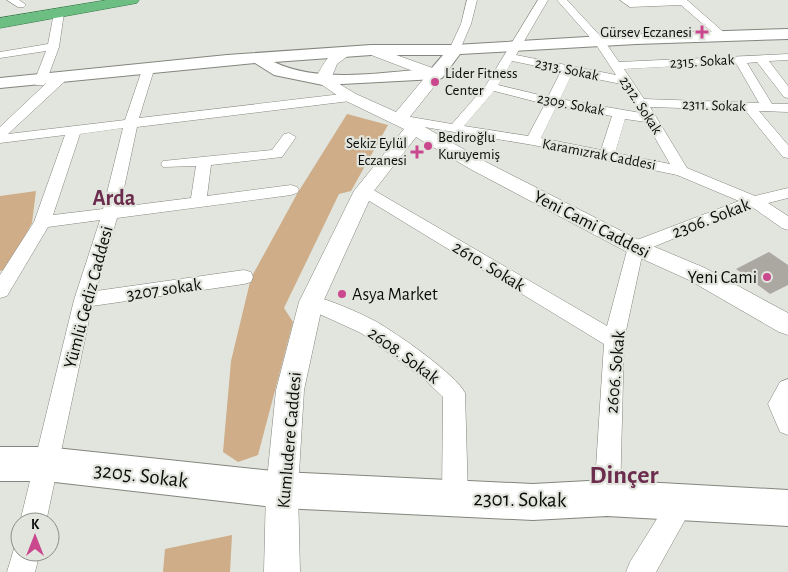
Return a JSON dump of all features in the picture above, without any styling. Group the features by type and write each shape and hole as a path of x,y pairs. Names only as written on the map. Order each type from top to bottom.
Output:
{"highway":[{"path":"0,8 17,2 50,0"},
{"path":"0,12 70,0"},
{"path":"0,19 108,0"},
{"path":"0,24 132,0"}],"main road":[{"path":"0,87 61,77 227,60 371,50 512,52 599,41 788,34"},
{"path":"262,62 280,71 323,80 436,74 455,50"},
{"path":"61,77 147,73 329,56 346,52"},
{"path":"0,83 41,80"},
{"name":"3205. Sokak","path":"0,464 46,464 282,490"},
{"name":"2301. Sokak","path":"282,490 533,502 607,498 788,508"}],"street":[{"path":"455,50 466,24 472,0"},
{"path":"455,128 491,87 543,0"},
{"path":"562,0 599,41"},
{"path":"625,0 630,4 682,1 723,36"},
{"path":"41,80 54,47 59,13"},
{"name":"2312. Sokak","path":"599,41 652,119 681,171"},
{"path":"0,55 54,47"},
{"path":"371,50 436,74"},
{"path":"323,80 331,62 346,52"},
{"name":"2313. Sokak","path":"512,52 568,70 626,81"},
{"name":"2315. Sokak","path":"615,66 739,58 788,57"},
{"path":"739,58 768,107"},
{"path":"760,58 788,94"},
{"path":"533,141 568,70"},
{"name":"Yümlü Gediz Caddesi","path":"35,512 84,300 110,213 131,123 147,73"},
{"name":"Kumludere Caddesi","path":"282,572 282,490 290,390 311,302 364,191 407,124 436,74"},
{"path":"0,134 61,77"},
{"name":"Yeni Cami Caddesi","path":"323,80 350,97 407,124 479,166 635,247 697,274 788,325"},
{"name":"2309. Sokak","path":"491,87 552,102 652,119"},
{"path":"0,139 350,97"},
{"name":"2311. Sokak","path":"641,103 788,108"},
{"path":"748,106 788,154"},
{"path":"607,155 620,113"},
{"name":"Karamızrak Caddesi","path":"407,124 455,128 533,141 681,171 754,201 788,224"},
{"path":"0,291 42,222 74,130"},
{"path":"168,164 278,154 289,137"},
{"path":"198,202 204,161"},
{"path":"42,222 291,190"},
{"name":"2610. Sokak","path":"364,191 614,340"},
{"name":"2306. Sokak","path":"635,247 754,201 788,193"},
{"name":"2606. Sokak","path":"607,498 614,340 635,247"},
{"name":"3207 sokak","path":"84,300 244,278"},
{"name":"2608. Sokak","path":"311,302 368,327 431,372 454,393 455,498"},
{"path":"640,572 682,502"}],"shaded area":[{"path":"347,114 388,125 351,191 339,194 284,308 293,322 258,455 238,462 223,452 231,361 251,278 297,194"},
{"path":"36,191 32,223 7,269 0,271 0,196"},
{"path":"232,535 230,572 163,572 165,549"}],"building":[{"name":"Yeni Cami","path":"769,252 788,265 788,285 770,294 736,269"}],"place":[{"name":"Gürsev Eczanesi","path":"702,32"},
{"name":"Lider Fitness Center","path":"435,82"},
{"name":"Bediroğlu Kuruyemiş","path":"428,146"},
{"name":"Sekiz Eylül Eczanesi","path":"417,152"},
{"name":"Yeni Cami","path":"767,277"},
{"name":"Asya Market","path":"342,294"}],"district":[{"name":"Arda","path":"114,197"},
{"name":"Dinçer","path":"624,474"}]}
